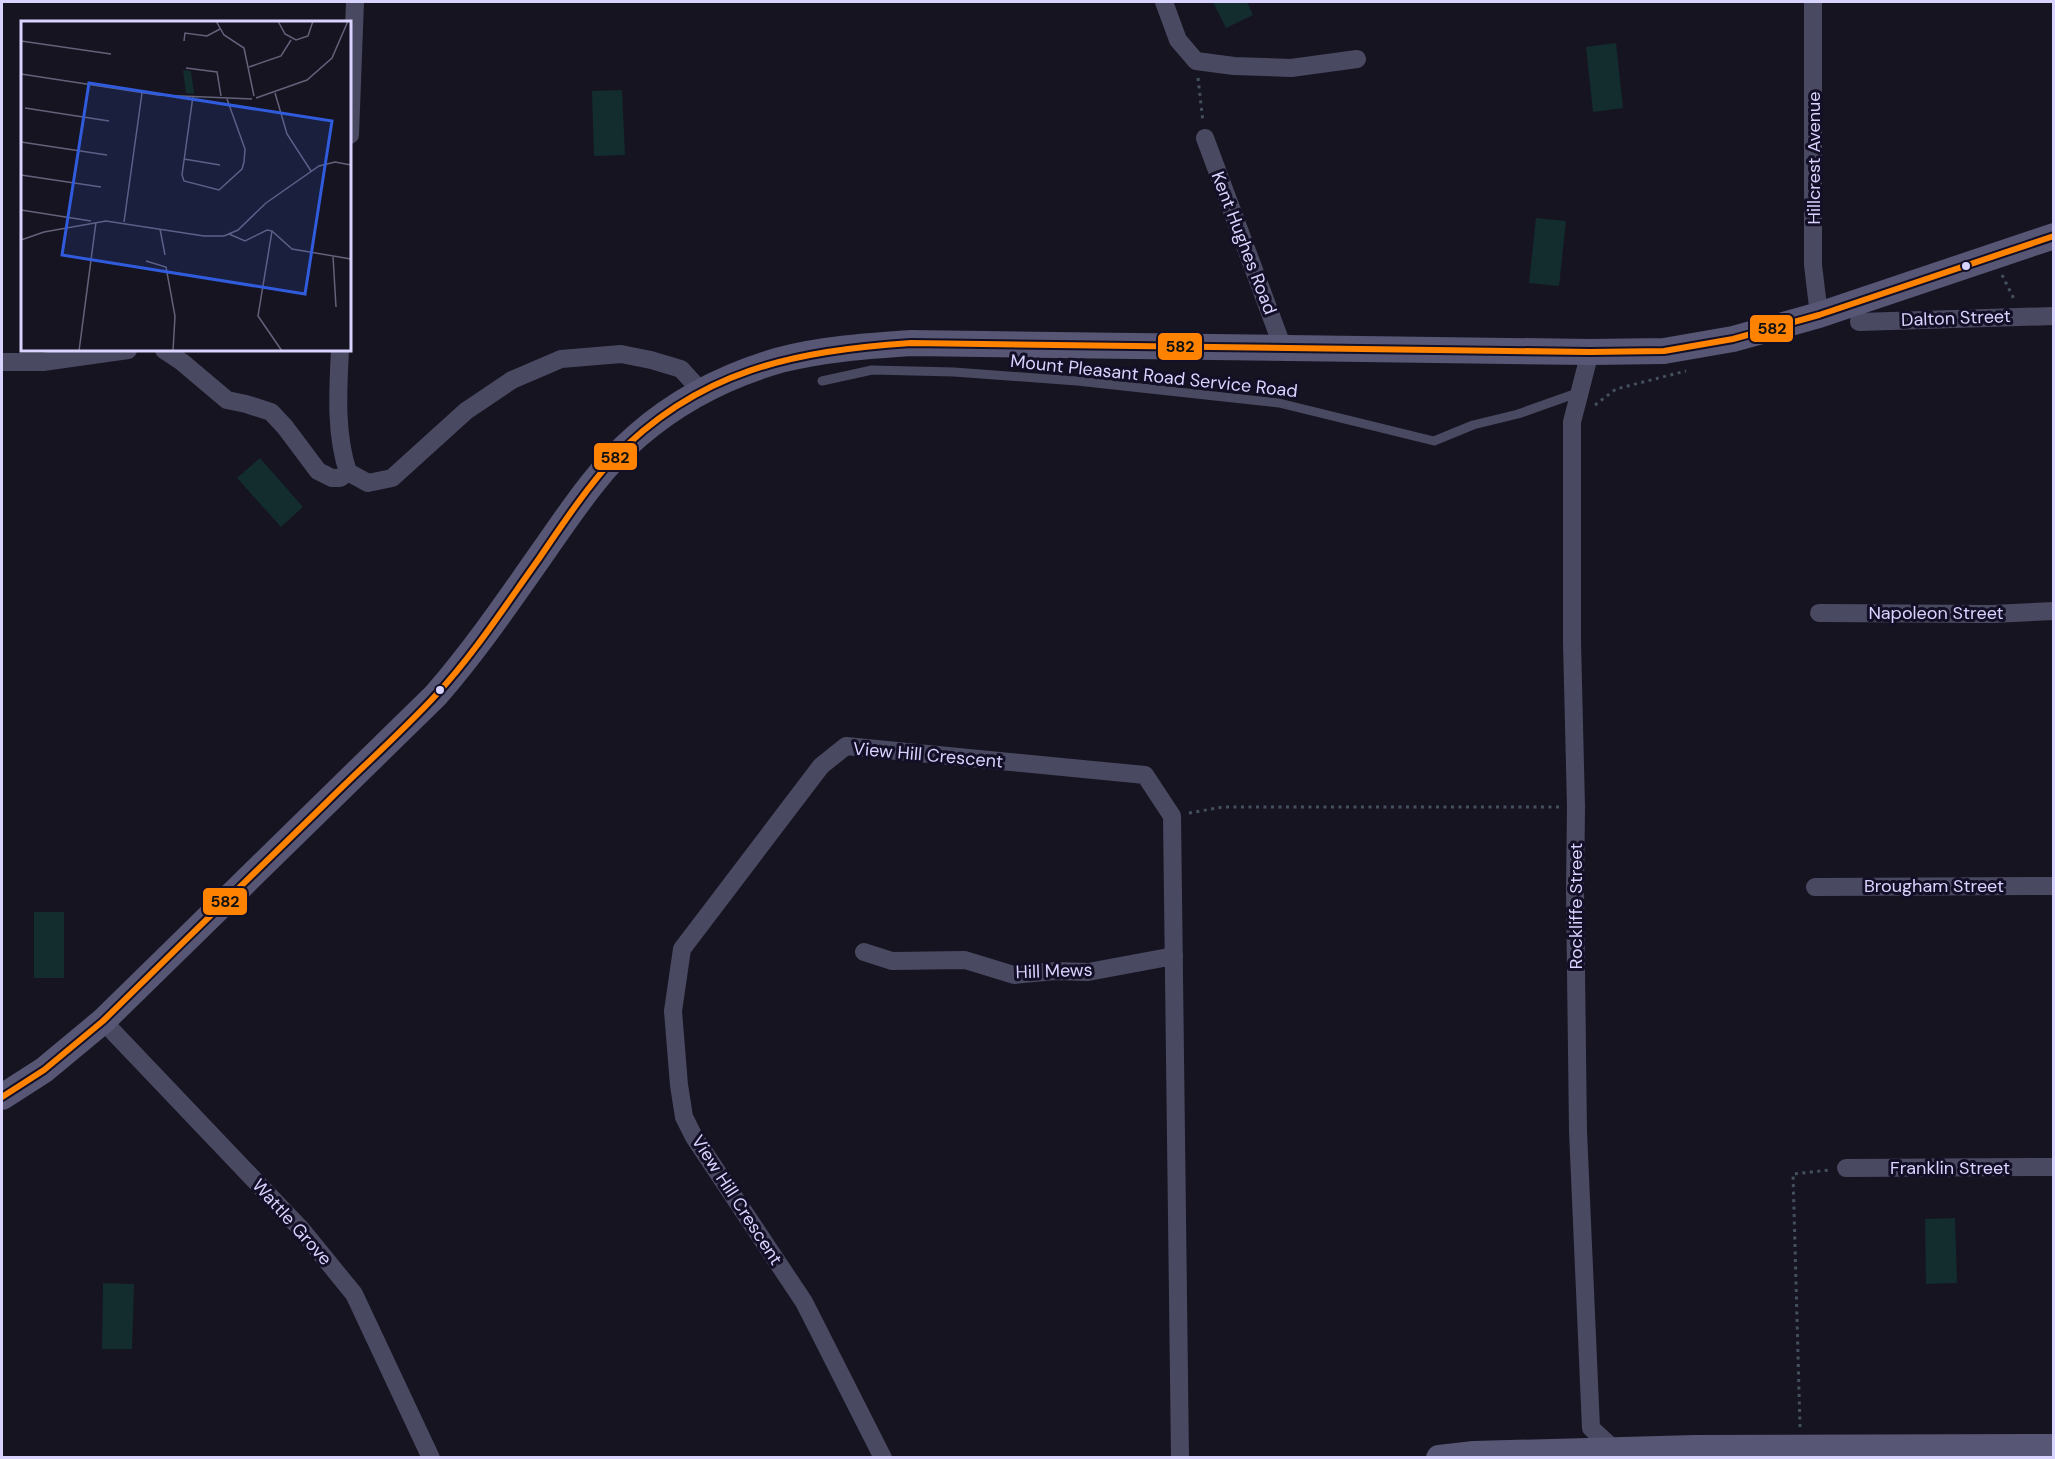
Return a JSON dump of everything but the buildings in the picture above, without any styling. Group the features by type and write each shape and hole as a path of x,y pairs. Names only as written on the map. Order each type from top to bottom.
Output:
{"street":[{"path":"351,113 356,2"},
{"path":"1164,2 1178,40 1196,61 1234,66 1291,68 1357,59"},
{"name":"Hillcrest Avenue","path":"1813,2 1813,265 1819,315"},
{"name":"Kent Hughes Road","path":"1204,138 1283,348"},
{"path":"2,1096 44,1070 103,1021 436,695 460,668 577,503 604,470 636,437 668,411 701,391 739,374 781,360 846,348 911,343 1664,351 1733,339 1819,315 2054,236"},
{"name":"Dalton Street","path":"1859,322 2054,316"},
{"path":"2,362 43,362 121,351"},
{"path":"166,351 227,400 271,412 318,471 332,478 340,478 348,471"},
{"path":"340,351 338,405 343,457 348,471 368,483 392,478 466,411 512,380 561,359 621,354 651,360 681,369 701,391"},
{"name":"Rockliffe Street","path":"1590,352 1572,422 1572,642 1576,807 1578,1131 1591,1428 1616,1451"},
{"name":"Napoleon Street","path":"1819,614 1992,614 2054,611"},
{"name":"View Hill Crescent","path":"883,1458 804,1302 694,1137 684,1117 673,1011 682,950 821,766 846,746 1145,776 1172,816"},
{"path":"1172,816 1180,1458"},
{"name":"Brougham Street","path":"1815,886 2054,886"},
{"name":"Hill Mews","path":"864,952 892,961 965,960 1014,975 1055,971 1088,972 1174,956"},
{"name":"Wattle Grove","path":"103,1021 301,1229 354,1294 431,1458"},
{"name":"Franklin Street","path":"1846,1168 2054,1167"},
{"path":"1439,1458 1474,1454 1695,1448 2054,1447"}],"lane":[{"name":"Mount Pleasant Road Service Road","path":"822,381 872,370 954,372 1077,381 1279,403 1434,441 1473,425 1518,414 1580,392"}],"path":[{"path":"1196,61 1204,138"},
{"path":"1993,258 2022,316"},
{"path":"1172,816 1223,807 1576,807"},
{"path":"1801,1448 1792,1174 1846,1168"}],"green space":[{"path":"1213,2 1247,2 1253,15 1226,28"},
{"path":"1616,43 1623,108 1593,112 1586,47"},
{"path":"622,90 625,155 594,156 592,91"},
{"path":"1536,218 1566,221 1559,286 1529,283"},
{"path":"260,458 303,507 281,527 237,478"},
{"path":"34,912 64,912 64,978 34,978"},
{"path":"1955,1218 1957,1283 1926,1284 1925,1219"},
{"path":"103,1283 134,1284 132,1349 102,1349"}],"transit line":[{"name":"582","path":"2,1097 44,1070 103,1021 409,723 450,679 476,646 574,508 613,459 645,429 679,404 714,385 788,360 827,352 911,343 1664,351 1733,339 1819,315 2054,236"}]}
